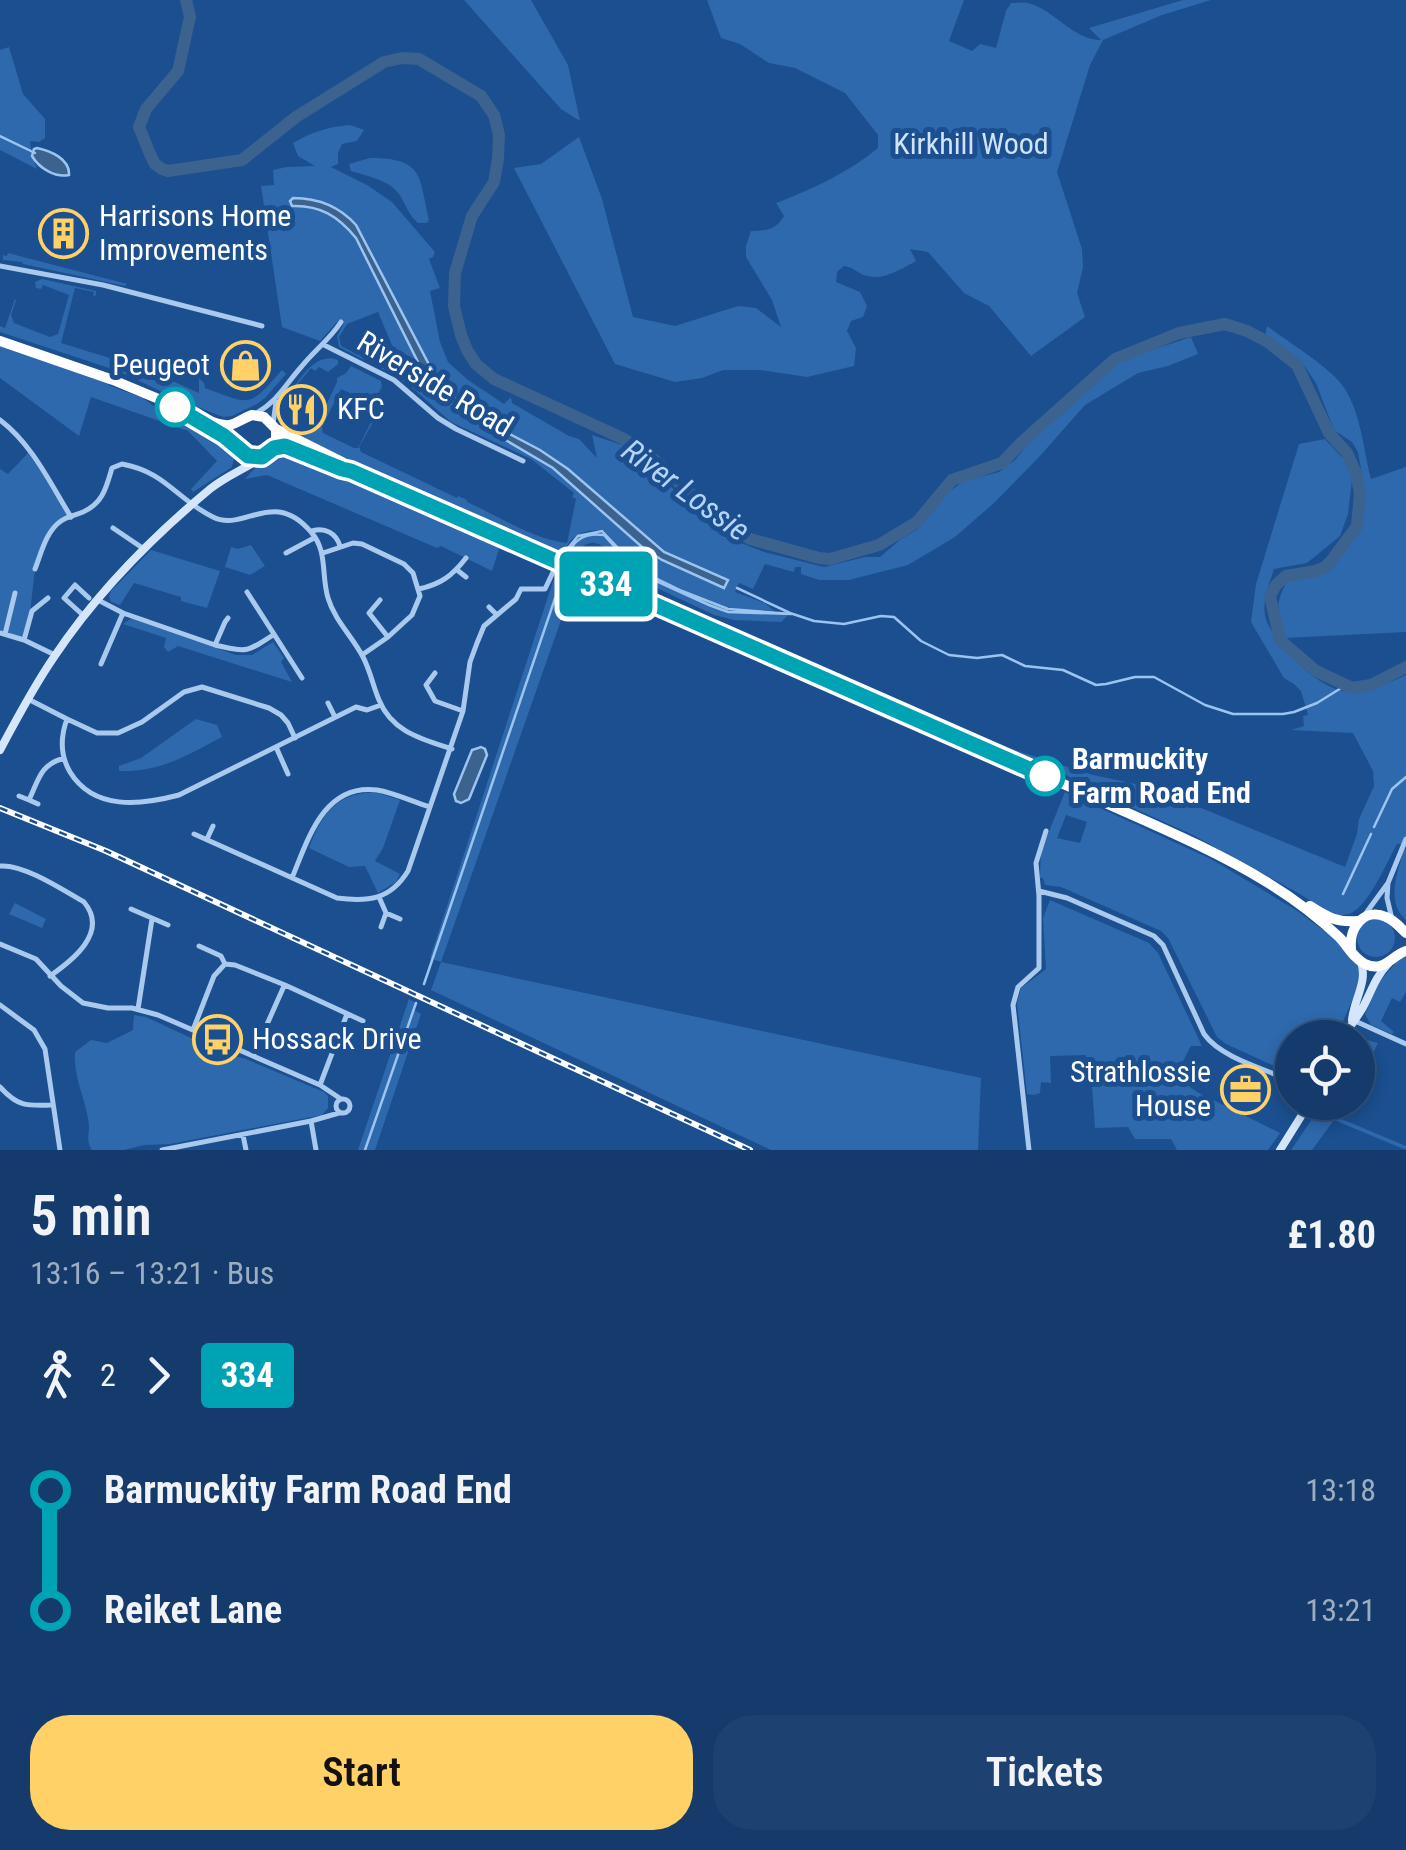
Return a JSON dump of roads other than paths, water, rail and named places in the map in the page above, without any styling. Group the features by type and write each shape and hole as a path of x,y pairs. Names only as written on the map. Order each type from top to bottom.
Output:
{"highway":[{"path":"0,341 114,380 224,425 238,425"},
{"path":"182,410 254,458 285,446 351,471 1177,836 1264,880 1337,934 1357,957 1376,966 1388,964 1403,952 1402,937 1394,922"},
{"path":"239,449 234,436 238,425 252,415 264,417 351,471"},
{"path":"274,448 275,426"},
{"path":"1286,896 1332,920 1344,922 1377,915 1406,932"},
{"path":"1357,957 1351,934 1360,920"}],"street":[{"path":"0,266 102,285 262,326"},
{"path":"275,426 277,399 341,322"},
{"name":"Riverside Road","path":"324,345 394,380 456,430 523,462"},
{"path":"252,415 277,399"},
{"path":"0,420 30,451 71,517"},
{"path":"236,473 240,466 239,449"},
{"path":"0,750 55,655 94,599 212,487 262,457"},
{"path":"35,569 49,535 61,521 100,502 112,468 122,464 158,476 209,516 230,523 259,512 284,514 313,535 323,553 327,596 337,622 362,655 390,719 408,734 452,749"},
{"path":"114,528 144,549"},
{"path":"286,553 316,530 338,538 340,546"},
{"path":"323,553 362,544 404,564 413,573 420,596 412,615 362,655"},
{"path":"419,589 437,585 466,558"},
{"path":"194,834 337,898 379,898 401,882 408,871 452,749 463,711 470,662 484,626 516,599 521,589 545,589 562,567"},
{"path":"456,570 466,577"},
{"path":"84,616 64,598 75,585 123,614 215,645 251,650 273,635"},
{"path":"247,592 302,678"},
{"path":"15,593 2,633 55,655"},
{"path":"24,640 32,611 48,598"},
{"path":"380,600 369,613 388,637"},
{"path":"489,607 497,615"},
{"path":"101,664 123,614"},
{"path":"215,645 228,618"},
{"path":"434,673 426,685 436,701 463,711"},
{"path":"28,699 97,732 118,733 142,722 185,691 202,687 269,708 288,723 294,738"},
{"path":"328,703 334,717"},
{"path":"66,719 61,737 64,758 74,778 92,794 114,802 151,802 179,795 334,717 356,708 367,710 381,705"},
{"path":"276,747 288,774"},
{"path":"29,800 44,768 64,758"},
{"path":"292,878 322,813 343,796 356,790 378,790 430,808"},
{"path":"19,796 38,804"},
{"path":"207,840 214,826"},
{"path":"1029,1150 1013,1005 1018,986 1039,968 1036,863 1046,830"},
{"path":"1360,920 1388,883 1406,840"},
{"path":"0,866 32,874 89,908 92,923 84,947 50,976"},
{"path":"1388,883 1387,898 1394,922"},
{"path":"1039,892 1067,898 1154,936 1212,1044 1275,1074"},
{"path":"379,898 386,913 400,919"},
{"path":"131,910 168,925"},
{"path":"381,926 386,913"},
{"path":"138,1009 152,919"},
{"path":"0,944 36,959 82,1002 138,1009 193,1030 320,1085 350,1106 347,1112 310,1122 162,1150"},
{"path":"199,946 221,956 225,964"},
{"path":"1352,1020 1364,980 1364,968 1357,957"},
{"path":"193,1030 210,985 225,964 285,985 363,1022"},
{"path":"1352,1020 1388,964"},
{"path":"252,1056 285,985"},
{"path":"0,1005 40,1039 60,1150"},
{"path":"320,1085 347,1014"},
{"path":"1375,1030 1406,1044"},
{"path":"0,1087 20,1104 53,1105"},
{"path":"340,1113 335,1105 341,1099"},
{"path":"1280,1150 1299,1120"},
{"path":"310,1122 316,1150"},
{"path":"243,1135 246,1150"}],"waterway":[{"name":"River Lossie","path":"186,0 190,17 178,71 146,109 139,127 155,164 168,171 242,160 296,117 384,62 402,58 419,59 481,96 494,115 499,135 498,159 494,182 472,216 455,273 454,306 467,350 494,379 648,454 716,517 750,539 830,559 879,545 917,522 952,480 1002,463 1115,359 1179,333 1225,324 1268,342 1297,365 1329,433 1347,453 1360,493 1357,526 1331,561 1316,571 1286,576 1270,596 1280,640 1316,671 1352,688 1371,685 1406,667"},
{"path":"0,136 35,153"},
{"path":"424,984 565,569"},
{"path":"737,588 814,621 844,624 894,617 921,641 949,655 1002,655 1025,666 1063,670 1096,685 1154,677 1205,705 1233,714 1294,712 1346,685"},
{"path":"1374,827 1392,789 1406,777"},
{"path":"1343,894 1371,834"},
{"path":"365,1150 416,1003"}],"railway":[{"path":"0,808 106,851 750,1150"}],"place":[{"name":"Harrisons Home Improvements","path":"64,233"},
{"name":"Peugeot","path":"245,365"},
{"name":"KFC","path":"302,409"},
{"name":"Barmuckity Farm Road End","path":"1045,776"},
{"name":"Hossack Drive","path":"217,1039"},
{"name":"Strathlossie House","path":"1246,1089"}],"park label":[{"name":"Kirkhill Wood","path":"971,144"}]}
